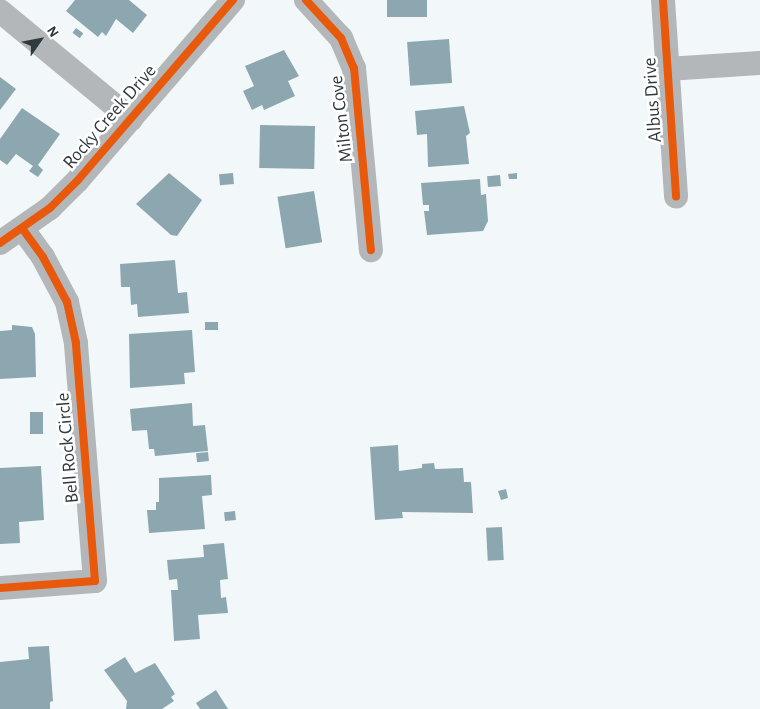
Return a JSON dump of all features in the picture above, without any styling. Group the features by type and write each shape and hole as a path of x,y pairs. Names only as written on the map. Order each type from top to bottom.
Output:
{"street":[{"name":"Rocky Creek Drive","path":"0,243 22,230 78,180 232,0"},
{"name":"Milton Cove","path":"306,0 340,38 354,68 371,250"},
{"name":"Albus Drive","path":"663,0 676,197"},
{"path":"0,11 131,119"},
{"path":"667,69 760,63"},
{"name":"Bell Rock Circle","path":"0,588 95,581 76,343 69,310 43,257 22,230"}],"building":[{"path":"75,0 129,0 147,15 133,33 116,19 106,36 102,32 98,37 66,11"},
{"path":"387,0 427,0 427,17 387,17"},
{"path":"76,28 83,33 80,38 72,33"},
{"path":"449,39 452,83 410,86 407,42"},
{"path":"284,50 299,76 288,81 295,96 264,110 262,105 252,110 243,91 254,86 245,66"},
{"path":"0,77 16,89 0,110"},
{"path":"464,106 470,133 466,136 469,164 428,167 427,134 417,135 415,111"},
{"path":"22,108 60,134 38,165 43,170 38,177 29,171 33,166 16,154 7,165 0,160 0,139"},
{"path":"260,125 315,126 314,169 259,168"},
{"path":"169,173 202,200 177,236 171,235 136,204"},
{"path":"233,173 234,184 220,185 219,174"},
{"path":"517,173 517,179 509,179 508,174"},
{"path":"500,175 501,186 488,187 487,176"},
{"path":"480,179 481,195 486,194 488,221 483,231 427,235 424,211 429,211 429,205 423,205 421,183"},
{"path":"314,191 322,242 286,248 277,197"},
{"path":"175,260 178,293 187,292 189,313 138,317 137,304 131,305 130,287 121,287 120,264"},
{"path":"205,322 218,322 218,330 205,330"},
{"path":"12,325 32,327 35,334 36,377 0,379 0,331 12,330"},
{"path":"192,330 195,372 184,373 185,384 130,388 129,334"},
{"path":"192,403 193,426 205,425 208,451 155,456 154,449 149,449 147,430 132,431 130,409"},
{"path":"30,412 43,412 43,434 30,434"},
{"path":"398,445 399,471 422,468 422,464 434,463 435,469 463,468 464,482 471,482 473,513 402,512 403,518 375,520 370,447"},
{"path":"208,452 209,461 197,462 196,453"},
{"path":"41,466 44,520 19,522 20,543 0,544 0,468"},
{"path":"211,475 212,495 202,496 205,529 149,533 147,510 156,510 156,502 159,502 159,478"},
{"path":"506,489 508,498 501,500 498,491"},
{"path":"235,511 236,520 225,521 224,512"},
{"path":"502,527 504,560 488,561 486,528"},
{"path":"224,543 228,579 220,580 221,598 226,597 228,613 198,615 200,639 174,641 171,590 178,590 177,579 169,580 167,560 204,557 203,545"},
{"path":"49,646 53,701 50,702 50,709 0,709 0,662 29,659 28,647"},
{"path":"125,657 135,673 155,663 175,694 171,697 174,701 162,709 126,709 127,701 104,670"},
{"path":"216,690 228,709 200,709 196,703"}],"cycle path":[{"path":"0,243 50,208 78,180 233,0"},
{"path":"306,0 341,38 354,68 371,250"},
{"path":"663,0 676,197"},
{"path":"0,588 95,581 76,343 67,302 43,257 23,229"}]}
